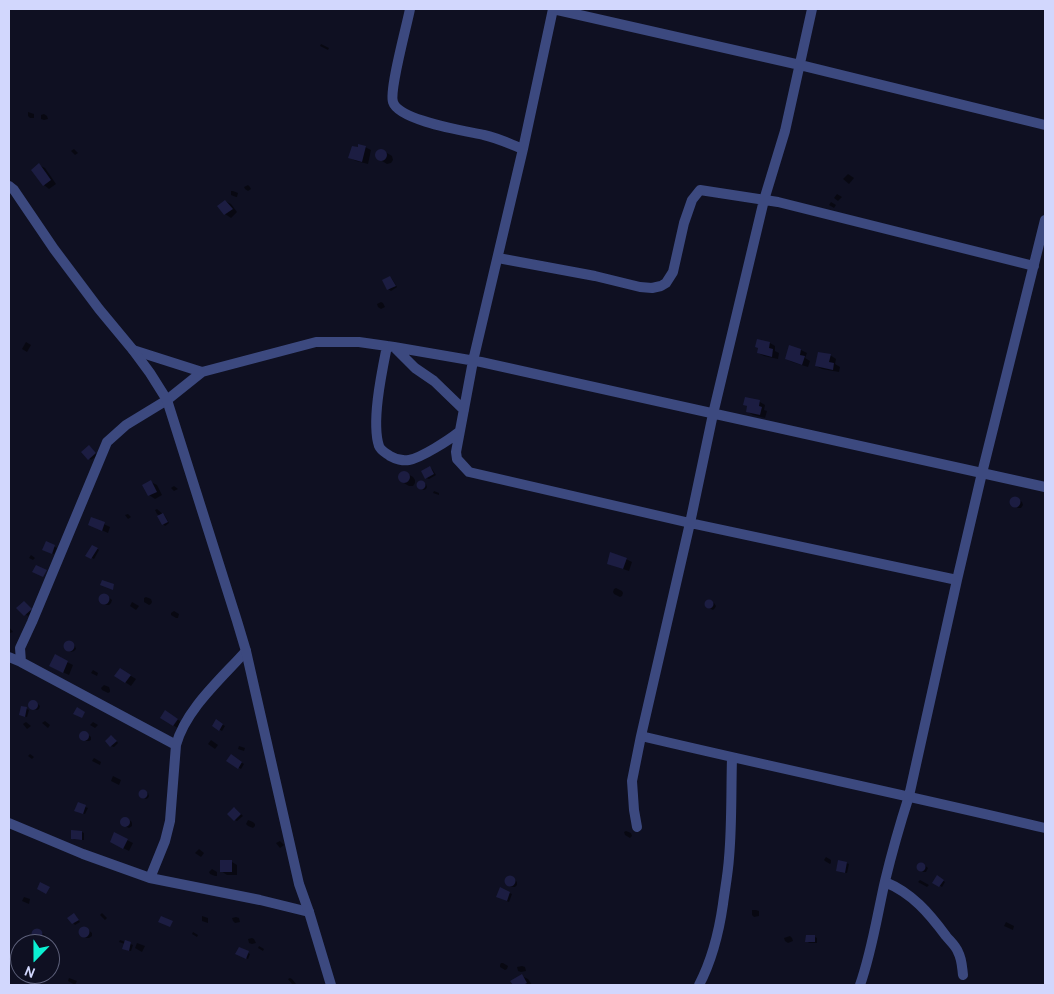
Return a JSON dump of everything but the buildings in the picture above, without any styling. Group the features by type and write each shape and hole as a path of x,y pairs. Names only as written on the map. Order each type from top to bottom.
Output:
{"street":[{"path":"410,9 393,85 393,103 396,107 408,115 427,122 485,135 523,149"},
{"path":"956,580 690,523 469,472 457,459 456,452 459,432 473,361 523,149 553,9 800,65 1045,124"},
{"path":"638,827 634,810 632,781 641,736 713,414 764,200 785,131 812,9"},
{"path":"9,186 14,190 54,249 93,301 150,373 167,400 246,651 299,884 332,985"},
{"path":"498,258 640,286 652,288 661,286 666,283 673,272 692,200 700,190 796,207 1034,266"},
{"path":"860,985 872,942 884,882 909,796 956,580 1045,220"},
{"path":"21,662 20,648 107,442 126,425 167,400 202,372 316,342 359,342 473,361 1045,487"},
{"path":"391,347 415,368 434,381 464,410"},
{"path":"391,347 378,402 377,432 379,447 394,458 409,460 447,441 459,432"},
{"path":"133,350 202,372"},
{"path":"20,648 9,655 176,745"},
{"path":"150,878 165,841 170,821 176,745 179,733 194,708 246,651"},
{"path":"641,736 1045,828"},
{"path":"699,985 705,974 720,925 729,858 732,758"},
{"path":"9,823 83,854 150,878 309,912"},
{"path":"884,882 907,893 934,920 957,949 961,958 963,975"}]}
